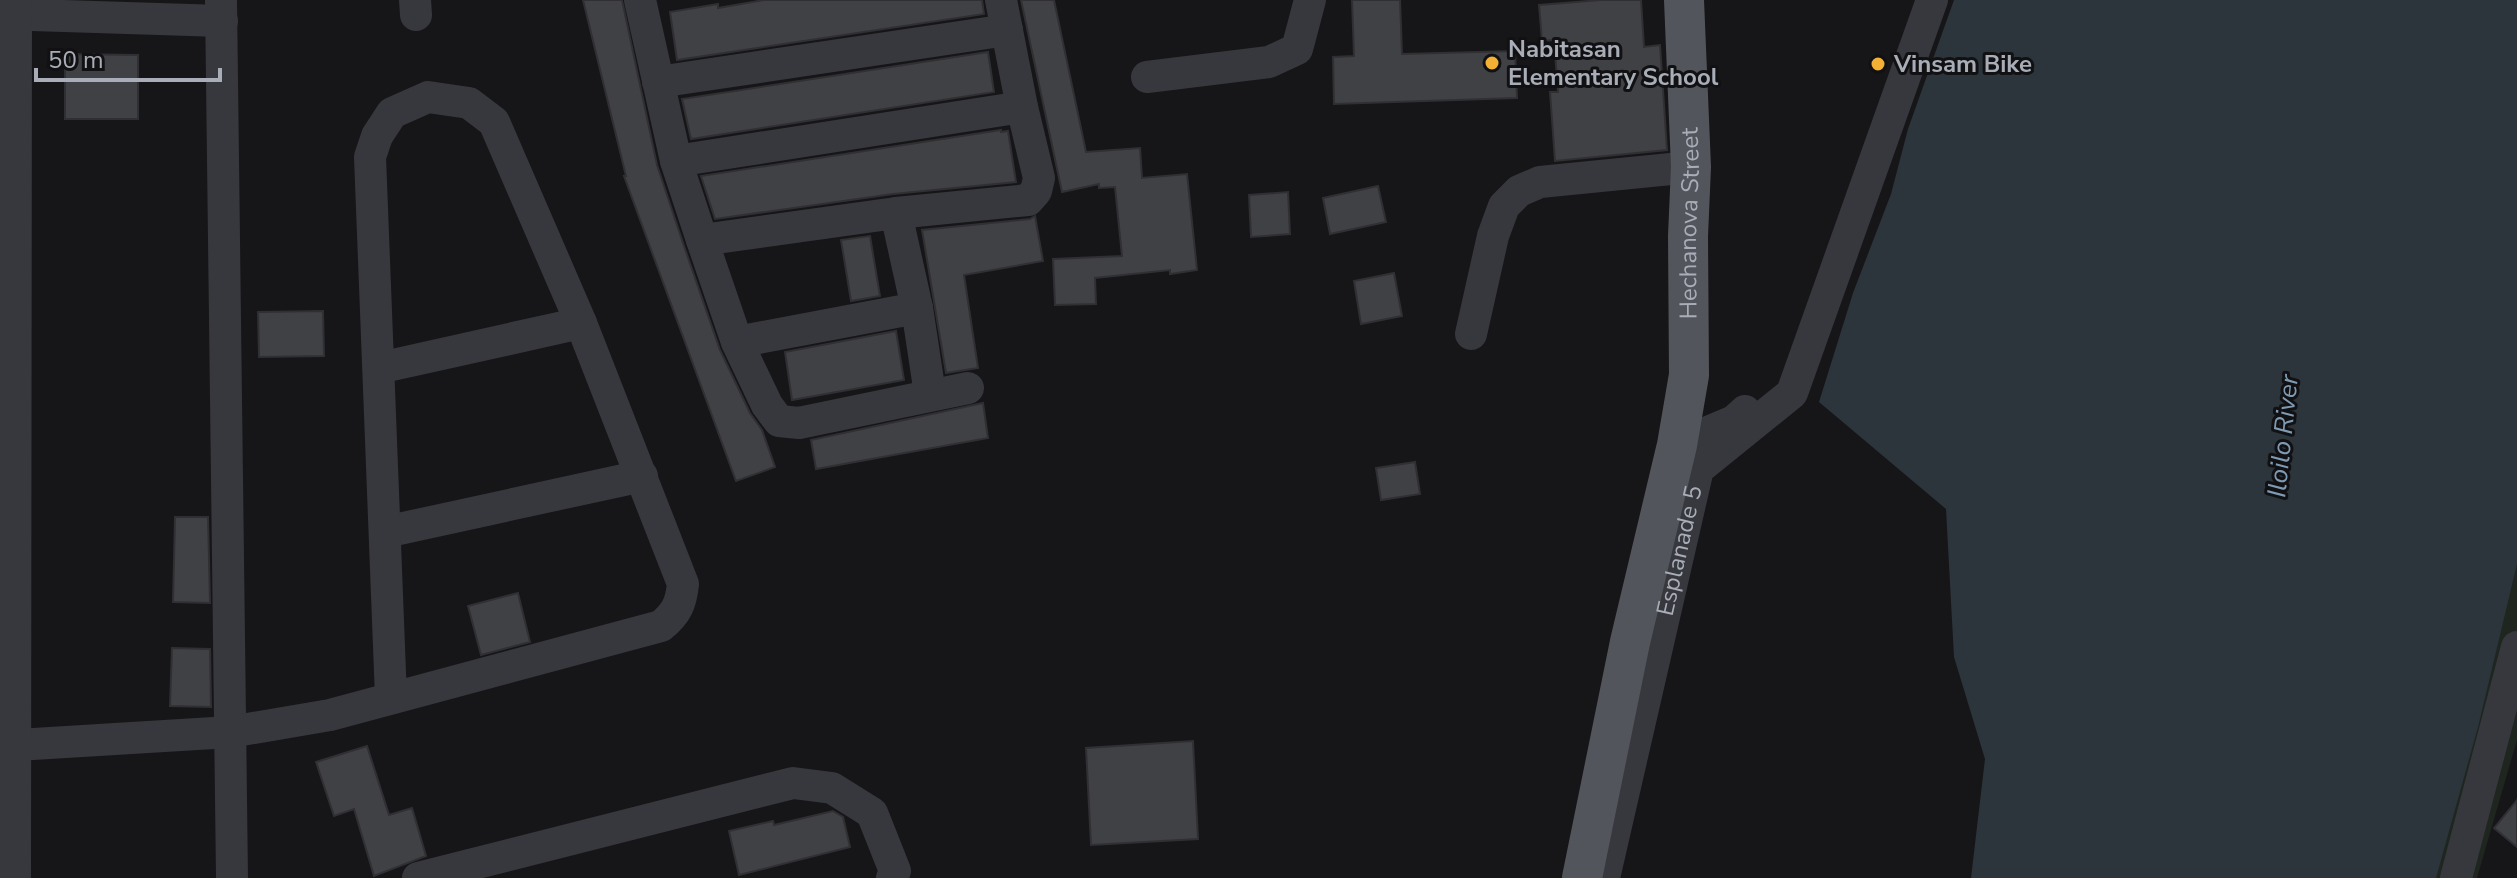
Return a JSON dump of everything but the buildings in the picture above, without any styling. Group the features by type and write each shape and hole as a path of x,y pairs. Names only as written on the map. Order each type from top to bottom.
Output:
{"main road":[{"name":"Hechanova Street","path":"1582,878 1630,642 1677,445 1689,375 1691,167 1684,0"}],"street":[{"path":"640,0 676,161 702,240 737,342 767,405 779,421 799,423 968,388"},
{"path":"1147,77 1269,62 1297,49 1310,0"},
{"path":"1677,445 1734,421 1776,385 1917,0"},
{"name":"Esplanade 5","path":"1604,878 1698,469 1792,393 1932,0"},
{"path":"15,878 7,745 11,10 222,11 232,878"},
{"path":"658,82 1004,15 1039,178 1036,191 1028,200 896,213 702,240"},
{"path":"7,745 230,732 330,715 661,626 673,617 682,602 683,584 581,323 494,122 469,103 428,97 392,113 377,136 370,157 391,698"},
{"path":"676,161 1022,107"},
{"path":"1471,334 1493,236 1504,206 1519,191 1540,182 1691,167"},
{"path":"896,213 917,308 930,394"},
{"path":"737,342 917,308"},
{"path":"379,368 581,323"},
{"path":"385,532 642,476"},
{"path":"2456,878 2517,647"},
{"path":"418,878 793,783 832,788 872,813 895,871 892,878"}],"shaded area":[{"path":"2517,516 2517,740 2477,878 2426,878"}],"water":[{"name":"Iloilo River","path":"1954,0 2517,0 2517,564 2478,727 2436,878 1971,878 1985,759 1954,657 1946,509 1819,402 1853,293 1891,194 1908,129"}],"place":[{"name":"Nabitasan Elementary School","path":"1492,63"},
{"name":"Vinsam Bike","path":"1878,64"}]}
